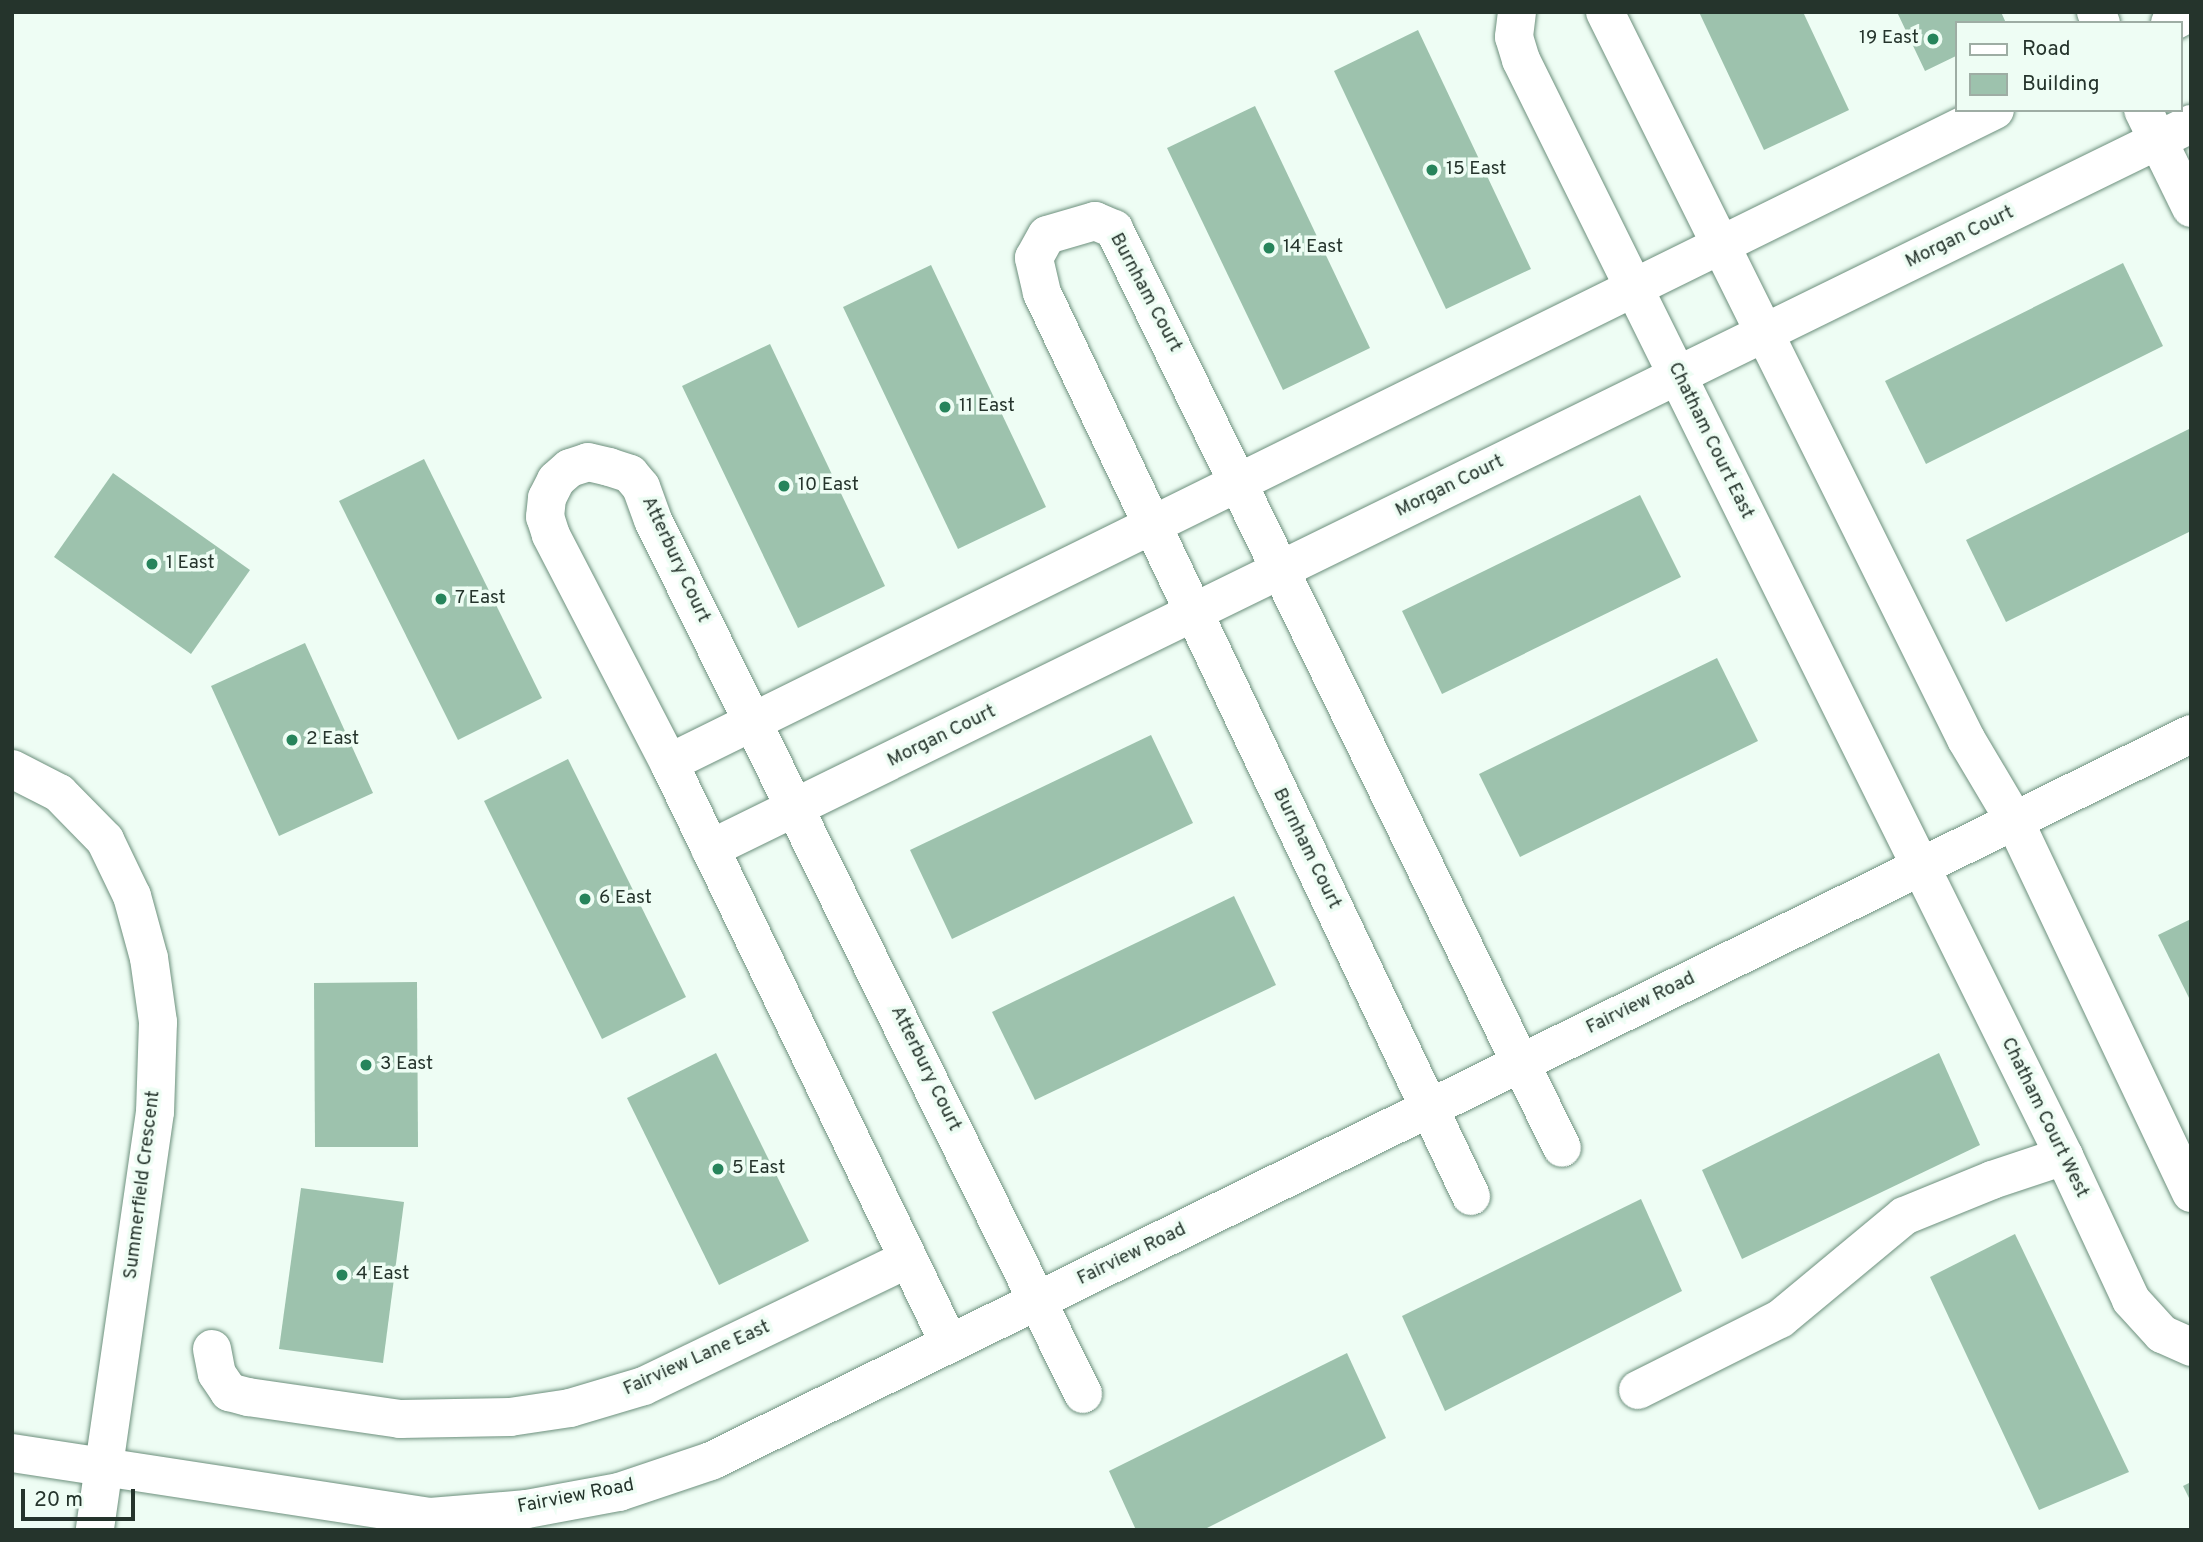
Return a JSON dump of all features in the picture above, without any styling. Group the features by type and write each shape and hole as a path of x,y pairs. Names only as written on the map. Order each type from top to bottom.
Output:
{"street":[{"name":"Chatham Court East","path":"1517,12 1514,37 1521,60 1921,866"},
{"path":"1605,12 1763,335 1966,739 2014,820 2191,1193"},
{"path":"2174,21 2191,12"},
{"path":"669,763 1240,481 1635,290 1991,112"},
{"path":"2164,125 2191,208"},
{"name":"Morgan Court","path":"710,849 1763,335 2164,125"},
{"name":"Burnham Court","path":"1471,1196 1149,526 1042,293 1034,258 1047,235 1095,221 1114,229 1524,1062 1562,1148"},
{"name":"Atterbury Court","path":"949,1343 669,763 551,536 545,517 547,498 556,480 570,468 589,462 609,467 630,474 641,487 653,520 798,808 1083,1394"},
{"name":"Fairview Road","path":"12,1453 430,1517 527,1509 620,1492 711,1461 2191,734"},
{"name":"Summerfield Crescent","path":"12,769 60,793 105,840 135,909 149,958 158,1022 155,1112 95,1530"},
{"name":"Chatham Court West","path":"1921,866 2064,1156 2131,1300 2162,1334 2191,1348"},
{"path":"1638,1390 1780,1319 1905,1216 2064,1156"},
{"name":"Fairview Lane East","path":"212,1349 218,1374 229,1392 248,1397 400,1419 510,1417 570,1408 644,1386 908,1259"}],"building":[{"path":"1699,12 1803,12 1849,110 1764,150"},
{"name":"19 East","path":"1897,12 2001,12 2005,21 1954,21 1954,57 1925,71"},
{"name":"15 East","path":"1418,30 1531,269 1446,309 1334,71"},
{"name":"14 East","path":"1255,106 1370,348 1283,390 1167,148"},
{"path":"2123,263 2163,346 1926,464 1885,381"},
{"name":"11 East","path":"931,265 1046,507 958,549 843,307"},
{"name":"10 East","path":"770,344 885,586 798,628 682,386"},
{"path":"2191,428 2191,531 2006,622 1966,540"},
{"name":"7 East","path":"424,459 542,698 458,740 339,501"},
{"name":"1 East","path":"113,473 250,570 191,654 54,557"},
{"path":"1640,495 1681,577 1442,694 1402,611"},
{"name":"2 East","path":"305,643 373,793 279,836 211,686"},
{"path":"1717,658 1758,741 1520,857 1479,774"},
{"path":"1151,735 1193,823 952,939 910,850"},
{"name":"6 East","path":"568,759 686,997 602,1039 484,801"},
{"path":"1234,896 1276,985 1035,1100 992,1012"},
{"path":"2191,919 2191,1002 2158,935"},
{"name":"3 East","path":"417,982 418,1147 315,1147 314,983"},
{"name":"5 East","path":"716,1053 809,1241 719,1285 627,1098"},
{"path":"1939,1053 1980,1145 1742,1259 1702,1170"},
{"name":"4 East","path":"301,1188 404,1202 383,1363 279,1349"},
{"path":"1641,1199 1682,1291 1445,1411 1402,1316"},
{"path":"2015,1234 2129,1472 2039,1510 1930,1277"},
{"path":"1347,1353 1386,1438 1203,1530 1136,1530 1109,1471"},
{"path":"2191,1482 2191,1502 2183,1486"}],"place":[{"name":"19 East","path":"1933,39"},
{"name":"15 East","path":"1432,170"},
{"name":"14 East","path":"1269,248"},
{"name":"11 East","path":"945,407"},
{"name":"10 East","path":"784,486"},
{"name":"1 East","path":"152,564"},
{"name":"7 East","path":"441,599"},
{"name":"2 East","path":"292,740"},
{"name":"6 East","path":"585,899"},
{"name":"3 East","path":"366,1065"},
{"name":"5 East","path":"718,1169"},
{"name":"4 East","path":"342,1275"}]}
